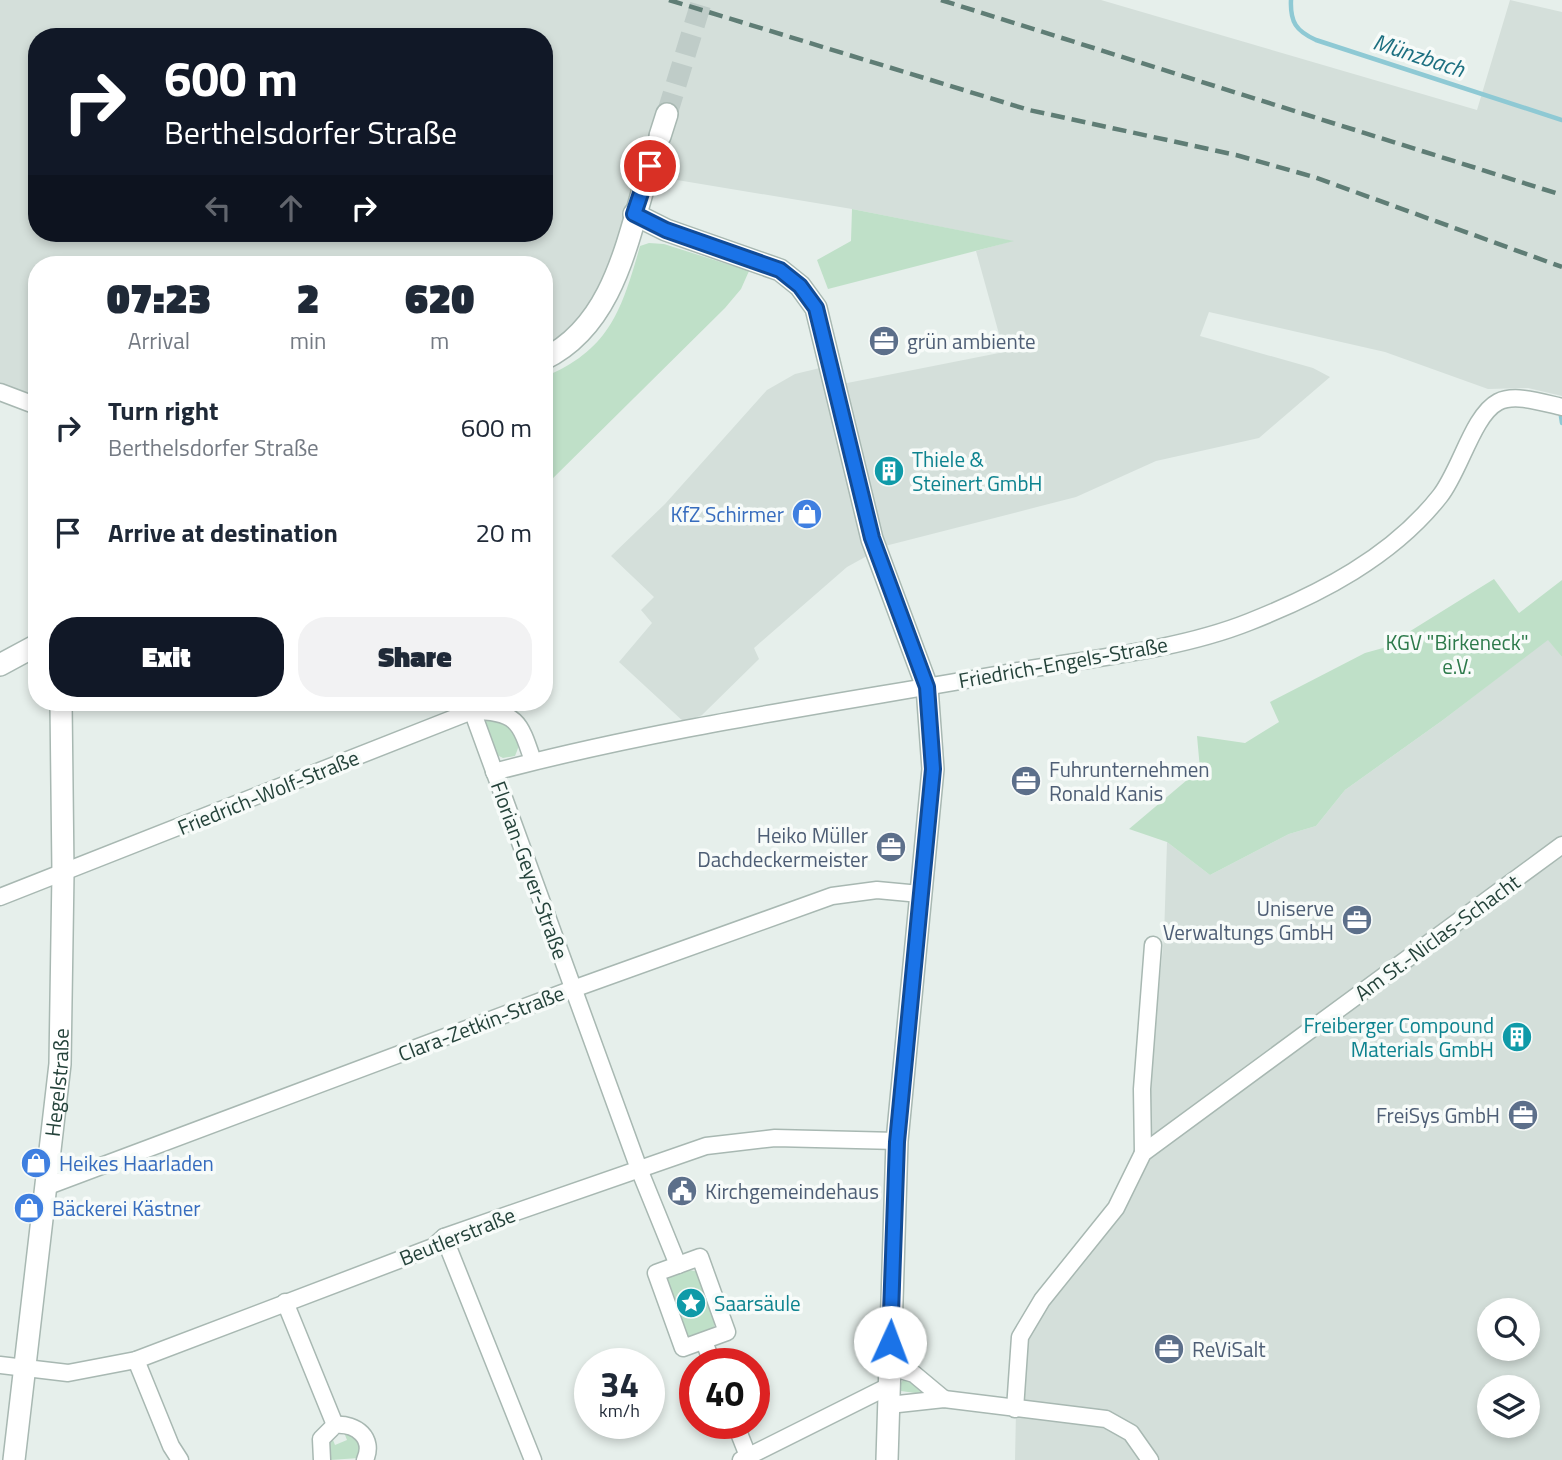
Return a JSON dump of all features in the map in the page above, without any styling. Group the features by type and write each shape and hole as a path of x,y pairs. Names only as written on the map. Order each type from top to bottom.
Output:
{"street":[{"path":"660,136 667,114"},
{"path":"553,353 574,340 603,305 650,166"},
{"path":"634,214 666,230 780,270 800,286 816,308 872,538 927,687 933,769 897,1142 887,1460"},
{"path":"0,392 28,403"},
{"name":"Friedrich-Engels-Straße","path":"494,772 533,761 1159,646 1241,625 1297,603 1352,573 1401,536 1440,497 1458,469 1481,415 1500,401 1544,403 1562,407"},
{"path":"0,665 28,650"},
{"name":"Hegelstraße","path":"14,1460 48,1186 60,1064 63,873 61,711"},
{"name":"Friedrich-Wolf-Straße","path":"0,897 459,711"},
{"name":"Florian-Geyer-Straße","path":"473,711 639,1169 678,1265"},
{"name":"Florian-Geyer-Straße","path":"492,711 515,720 522,728 533,761"},
{"name":"Am St.-Niclas-Schacht","path":"1143,1153 1562,845"},
{"name":"Clara-Zetkin-Straße","path":"48,1186 573,989 832,896 877,890 920,894"},
{"name":"Am St.-Niclas-Schacht","path":"1015,1409 1020,1337 1042,1300 1116,1208 1143,1153 1142,1089 1153,945"},
{"name":"Beutlerstraße","path":"0,1365 68,1373 136,1360 433,1247 444,1237 706,1146 775,1138 897,1142"},
{"path":"444,1237 533,1460"},
{"path":"700,1257 727,1332 704,1341 683,1348 656,1273 700,1257"},
{"path":"285,1303 335,1425"},
{"path":"704,1341 707,1348"},
{"path":"136,1360 171,1446 180,1460"},
{"path":"739,1439 744,1458 914,1374 944,1399"},
{"path":"889,1386 944,1399 1107,1419 1131,1433 1150,1460"},
{"path":"322,1460 321,1440 335,1425 350,1425 364,1434 368,1447 365,1460"}],"shaded area":[{"path":"0,0 1101,0 1477,110 1510,0 1562,12 1562,396 1528,388 1488,389 1385,352 1209,312 1200,336 1313,368 1330,377 1259,438 1156,461 1076,497 885,546 847,567 754,648 759,659 702,715 685,723 619,662 652,623 641,610 654,597 611,556 665,504 767,390 795,374 820,368 827,387 1004,352 976,251 1012,241 852,209 641,174 593,312 553,343 553,256 28,256 28,398 0,388"},
{"path":"1548,639 1562,657 1562,1460 1015,1460 1017,1362 1030,1328 1159,1140 1148,1130 1149,1084 1164,937 1167,842 1210,875 1289,834 1316,826 1345,790 1443,720"}],"green space":[{"path":"852,209 1014,241 828,289 817,260 851,241"},
{"path":"649,243 664,244 749,271 741,289 725,308 553,478 553,372 584,354 610,325 627,289 640,246"},
{"name":"KGV \"Birkeneck\" e.V.","path":"1494,579 1519,613 1562,580 1562,657 1548,640 1345,790 1316,826 1289,834 1210,875 1167,842 1129,829 1200,769 1197,736 1245,743 1279,722 1270,702 1365,653 1383,648"},
{"path":"503,718 520,743 515,756 503,758 493,753 484,723 487,719"},
{"path":"684,1269 700,1272 716,1321 713,1329 697,1338 686,1336 665,1286 668,1277"},
{"path":"905,1377 936,1396 901,1391 899,1386"},
{"path":"343,1430 349,1431 362,1445 359,1458 330,1460 327,1441 331,1435 335,1445 347,1440"}],"waterway":[{"name":"Münzbach","path":"1291,0 1296,25 1316,40 1562,120"},
{"name":"Münzbach","path":"1560,410 1562,423"}],"tunnel":[{"path":"667,114 702,0"},
{"path":"650,166 660,136"}],"railway":[{"path":"669,0 1029,110 1236,155 1314,177 1562,267"},
{"path":"941,0 1562,195"}],"place":[{"name":"grün ambiente","path":"884,341"},
{"name":"Thiele & Steinert GmbH","path":"889,471"},
{"name":"KfZ Schirmer","path":"807,514"},
{"name":"Fuhrunternehmen Ronald Kanis","path":"1026,781"},
{"name":"Heiko Müller Dachdeckermeister","path":"891,847"},
{"name":"Uniserve Verwaltungs GmbH","path":"1357,920"},
{"name":"Freiberger Compound Materials GmbH","path":"1517,1037"},
{"name":"FreiSys GmbH","path":"1523,1115"},
{"name":"Heikes Haarladen","path":"36,1163"},
{"name":"Kirchgemeindehaus","path":"682,1191"},
{"name":"Bäckerei Kästner","path":"29,1208"},
{"name":"Saarsäule","path":"691,1303"},
{"name":"ReViSalt","path":"1169,1349"}],"route":[{"path":"650,166 634,214 666,230 780,270 800,286 816,308 872,538 912,639 927,687 933,769 897,1142 890,1342"}]}
